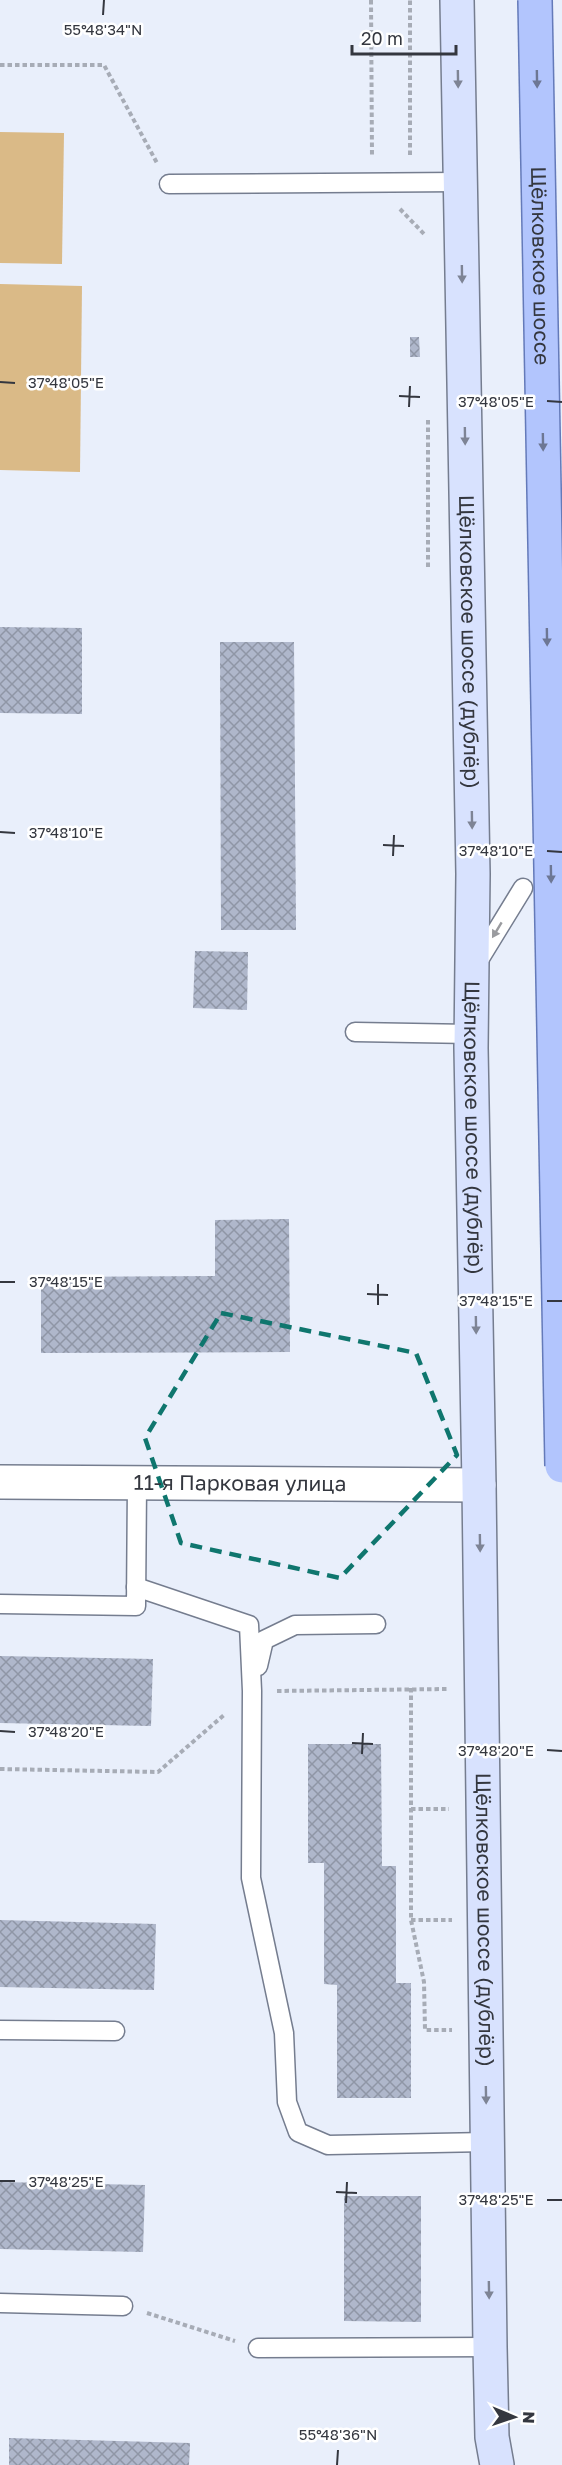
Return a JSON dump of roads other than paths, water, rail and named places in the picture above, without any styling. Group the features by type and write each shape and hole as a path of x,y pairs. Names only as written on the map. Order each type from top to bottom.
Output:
{"main road":[{"name":"Щёлковское шоссе (дублёр)","path":"457,0 472,850 471,1034 490,2347 494,2451"},
{"name":"Щёлковское шоссе","path":"535,0 562,1466"}],"street":[{"name":"11-я Парковая улица","path":"0,1482 479,1485"}],"lane":[{"path":"169,184 460,182"},
{"path":"471,972 523,888"},
{"path":"355,1032 471,1034"},
{"path":"0,1604 136,1606 137,1484"},
{"path":"136,1587 249,1625 252,1691 251,1878 284,2033 286,2102 298,2132 328,2145 487,2142"},
{"path":"252,1691 264,1640 295,1625 376,1624"},
{"path":"0,2030 116,2031"},
{"path":"0,2303 123,2306"},
{"path":"258,2348 490,2347"}]}
